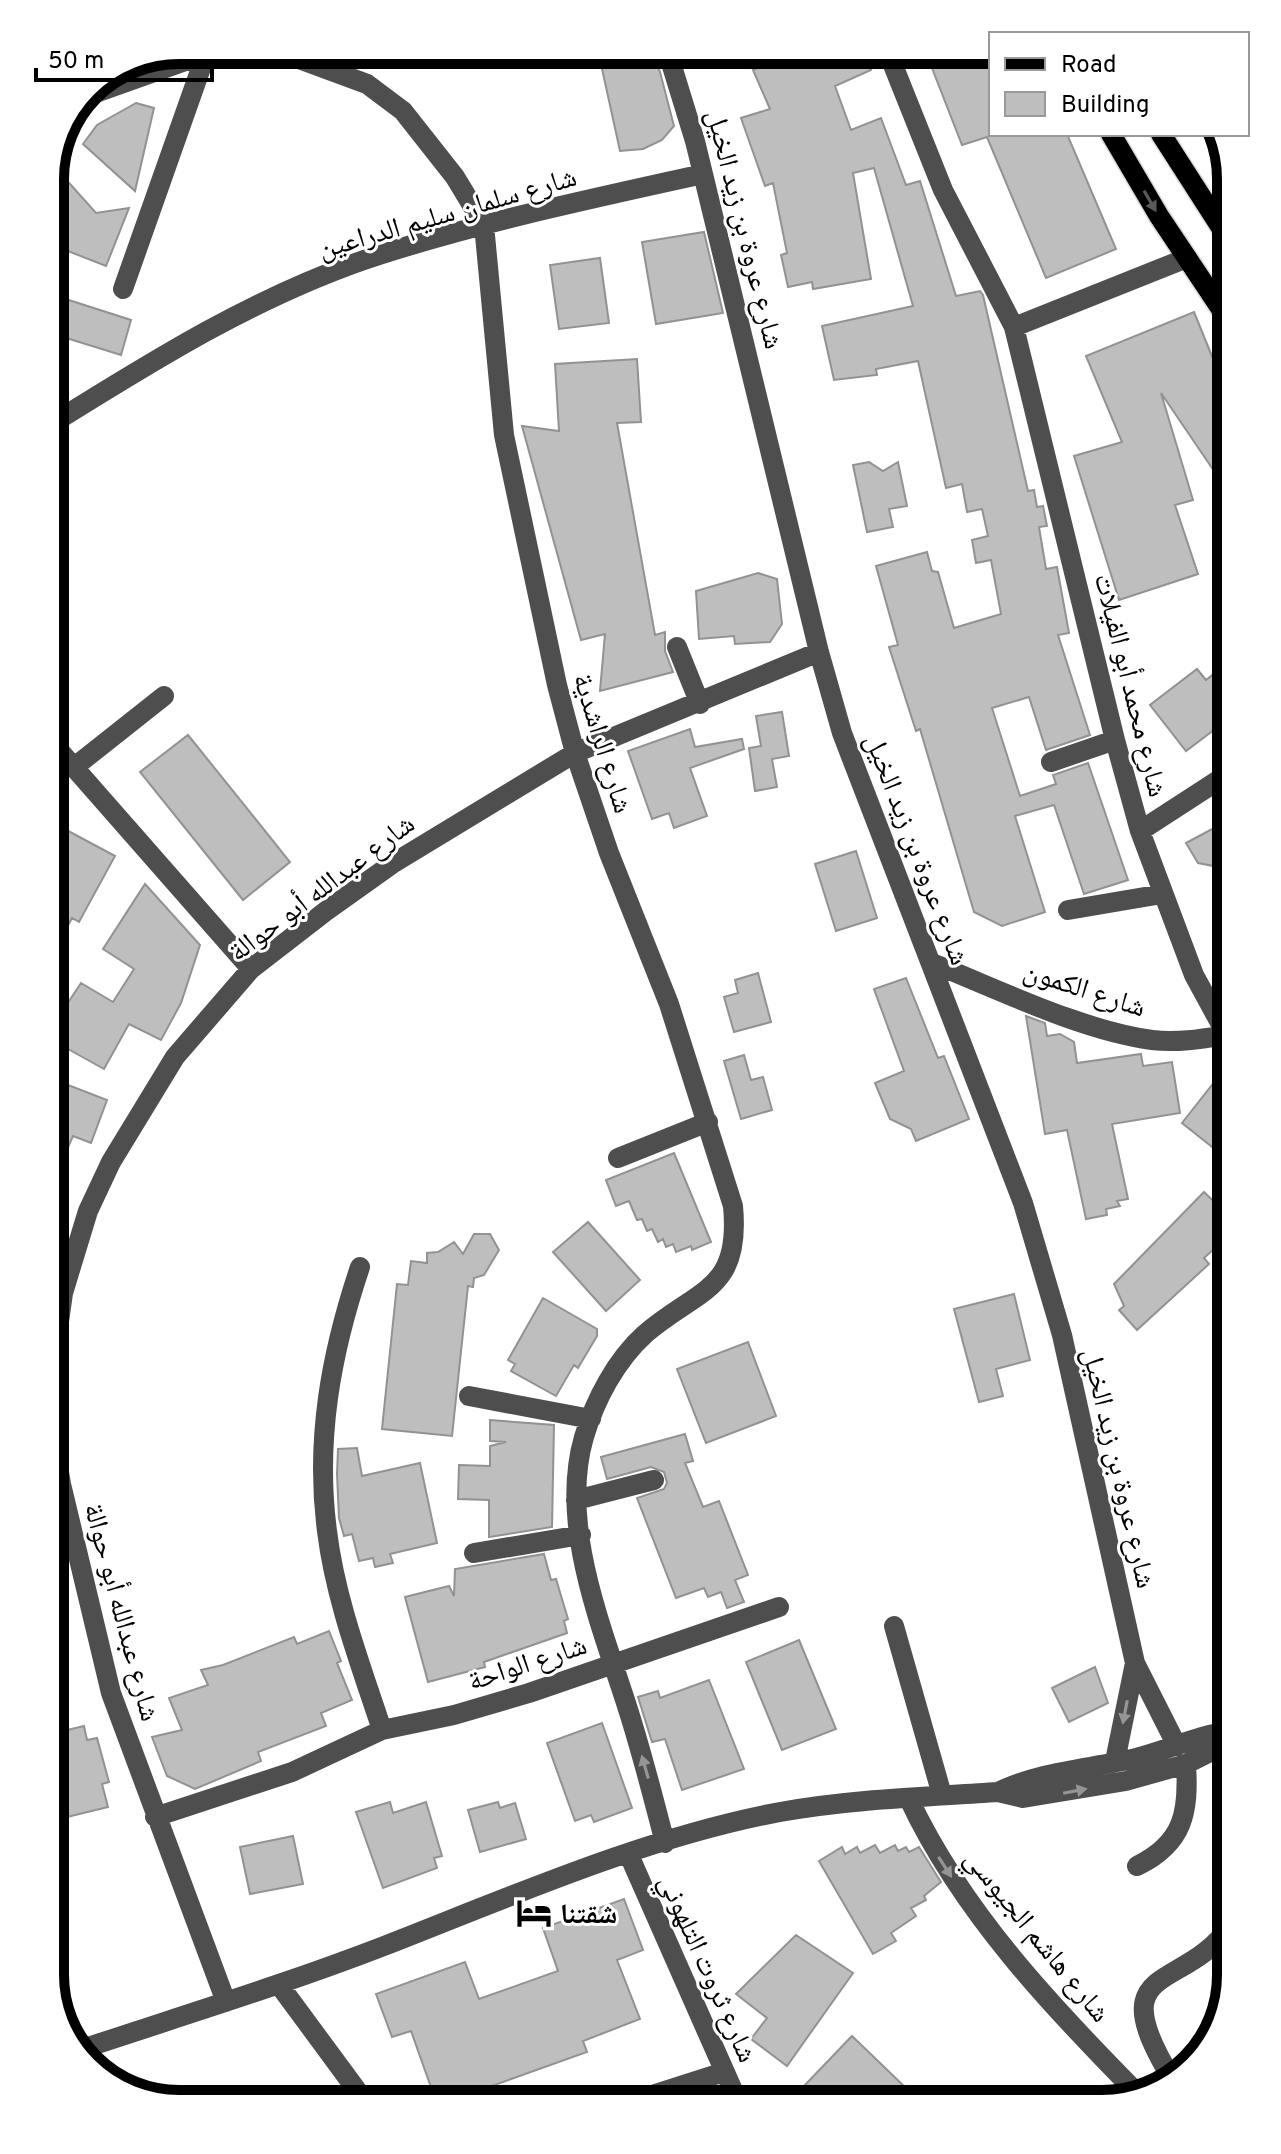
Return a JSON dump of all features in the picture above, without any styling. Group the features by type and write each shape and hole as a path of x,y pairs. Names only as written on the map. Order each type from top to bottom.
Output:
{"main road":[{"path":"1112,136 1217,303"},
{"path":"1162,136 1217,221"}],"street":[{"path":"110,88 175,64"},
{"path":"123,289 207,64"},
{"path":"313,64 367,84 403,111 455,177 484,225"},
{"name":"شارع عروة بن زيد الخيل","path":"671,64 703,174 819,652 842,733 992,1116 1045,1273 1135,1663 1182,1755"},
{"name":"شارع محمد أبو الفيلات","path":"893,64 943,190 1014,327 1140,831 1194,975 1217,1018"},
{"name":"شارع سلمان سليم الدراعين","path":"64,417 164,356 269,300 377,255 484,225 703,174"},
{"name":"شارع الراشدية","path":"484,225 504,435 519,519 575,753 609,853 669,1004 733,1206 736,1240 731,1259"},
{"path":"1014,327 1187,258"},
{"path":"677,647 700,704"},
{"name":"شارع عبدالله أبو حوالة","path":"64,1290 88,1211 111,1162 175,1057 251,969 392,864 575,753 700,704 819,652"},
{"path":"64,754 164,696"},
{"path":"1051,762 1115,740"},
{"path":"64,764 251,969"},
{"path":"1140,831 1217,781"},
{"path":"1068,910 1162,894"},
{"name":"شارع الكمون","path":"932,963 1118,1033 1186,1041 1217,1040"},
{"path":"618,1158 708,1122"},
{"name":"شارع الواحة","path":"155,1817 292,1772 382,1730 454,1715 613,1663 581,1535 576,1500 578,1465 591,1419 626,1355 646,1334 703,1293 731,1259"},
{"path":"360,1267 334,1351 326,1403 324,1486 327,1532 336,1572 382,1730"},
{"path":"469,1396 591,1419"},
{"path":"576,1500 654,1480"},
{"name":"شارع عبدالله أبو حوالة","path":"64,1497 111,1693 226,2002"},
{"path":"474,1553 581,1535"},
{"path":"665,1843 613,1663 779,1607"},
{"path":"894,1626 942,1795"},
{"name":"شارع عروة بن زيد الخيل","path":"1115,1761 1135,1663"},
{"path":"998,1792 1021,1780 1115,1761 1182,1755"},
{"path":"89,2047 280,1986 629,1855 780,1812 942,1795 998,1792 1023,1798 1065,1793 1182,1755"},
{"path":"1137,1866 1162,1854 1187,1811 1182,1755"},
{"name":"شارع هاشم الجيوسي","path":"909,1799 929,1842 972,1905 1048,1998 1131,2086"},
{"name":"شارع ثروت التلهوني","path":"629,1855 732,2090"},
{"path":"1167,2070 1143,2023 1145,2000 1160,1978 1217,1943"},
{"path":"280,1986 357,2090"},
{"path":"668,2090 724,2072"}],"building":[{"path":"601,64 656,64 674,126 662,140 643,149 620,151"},
{"path":"766,64 868,64 871,70 835,86 851,130 881,118 906,185 920,181 956,296 980,291 983,295 1028,491 1034,490 1037,507 1043,506 1047,526 1039,527 1046,569 1057,567 1069,633 1058,635 1090,735 1046,750 1029,697 992,708 1020,796 1056,784 1053,775 1088,763 1128,880 1084,894 1054,805 1015,816 1045,912 1002,926 974,912 920,729 916,731 889,647 898,645 876,566 927,552 932,571 938,572 954,628 1001,614 991,560 976,563 972,540 988,536 982,509 967,512 962,484 946,488 918,361 876,369 877,375 834,380 822,326 913,306 874,168 853,173 871,279 813,289 812,282 788,287 781,255 787,253 773,183 765,186 741,118 770,109 753,70"},
{"path":"930,64 989,64 989,136 1068,136 1116,249 1046,278 987,137 962,145"},
{"path":"136,103 154,108 135,191 83,144 97,125"},
{"path":"64,177 96,213 129,208 106,266 64,250"},
{"path":"704,232 723,313 656,324 642,242"},
{"path":"600,258 609,323 559,329 550,265"},
{"path":"64,298 131,320 121,355 64,337"},
{"path":"1194,312 1217,369 1217,475 1161,393 1193,500 1175,505 1198,574 1119,600 1074,456 1122,442 1086,356"},
{"path":"637,359 641,422 617,423 655,635 665,632 665,651 673,672 600,691 605,634 581,640 522,426 559,431 555,364"},
{"path":"869,462 883,471 898,462 907,506 889,509 893,527 867,532 853,465"},
{"path":"758,573 777,579 782,624 770,642 735,644 734,636 699,639 696,591"},
{"path":"1197,669 1206,680 1217,671 1217,728 1186,751 1150,705"},
{"path":"782,712 789,756 772,759 777,787 755,791 749,748 761,746 756,716"},
{"path":"690,729 695,747 742,739 744,749 690,768 707,816 674,828 669,813 652,819 628,751"},
{"path":"188,735 290,862 243,900 140,772"},
{"path":"1217,826 1217,867 1198,863 1186,843"},
{"path":"64,829 115,856 79,922 72,918 64,933"},
{"path":"856,851 877,918 836,931 815,864"},
{"path":"145,884 200,945 181,1003 161,1040 129,1024 104,1069 64,1047 64,1009 81,983 113,1002 134,969 103,949"},
{"path":"758,973 771,1022 734,1032 724,997 738,993 735,980"},
{"path":"906,978 938,1058 944,1056 969,1119 916,1141 911,1129 890,1119 875,1083 904,1071 874,989"},
{"path":"1026,1016 1045,1023 1047,1036 1060,1034 1074,1042 1077,1063 1141,1054 1143,1066 1172,1062 1180,1113 1112,1124 1128,1199 1117,1201 1120,1206 1106,1209 1107,1215 1086,1219 1067,1130 1045,1134"},
{"path":"744,1055 751,1080 763,1077 772,1110 741,1119 724,1061"},
{"path":"64,1083 107,1100 91,1143 73,1136 64,1156"},
{"path":"1212,1085 1217,1089 1217,1151 1182,1123"},
{"path":"674,1153 711,1242 692,1250 691,1246 676,1252 673,1244 666,1247 663,1239 658,1242 652,1229 647,1231 642,1219 637,1220 629,1201 616,1206 606,1180"},
{"path":"1204,1192 1217,1204 1215,1248 1204,1258 1209,1264 1137,1330 1119,1310 1124,1306 1114,1284"},
{"path":"588,1222 640,1280 606,1311 553,1252"},
{"path":"474,1234 490,1234 499,1250 484,1275 474,1278 473,1287 468,1286 452,1436 382,1429 397,1284 408,1285 411,1261 427,1263 427,1253 438,1252 454,1242 463,1254"},
{"path":"1014,1294 1030,1360 996,1369 1003,1396 979,1402 954,1309"},
{"path":"543,1298 597,1329 597,1336 578,1368 574,1365 556,1396 511,1371 515,1364 508,1360"},
{"path":"748,1342 776,1416 706,1443 677,1369"},
{"path":"490,1420 554,1425 552,1527 489,1537 489,1500 458,1499 459,1465 490,1466 490,1446 506,1442 490,1441"},
{"path":"685,1434 693,1461 685,1463 703,1507 719,1501 748,1575 735,1580 744,1602 727,1608 721,1592 708,1597 704,1588 676,1598 637,1498 664,1489 667,1483 664,1472 651,1467 607,1479 601,1457"},
{"path":"357,1448 362,1476 420,1463 437,1543 390,1554 393,1563 375,1567 373,1558 359,1561 352,1534 344,1536 339,1518 337,1474 338,1449"},
{"path":"544,1554 551,1580 556,1579 568,1619 564,1621 567,1633 484,1662 485,1667 428,1682 405,1597 449,1586 454,1596 455,1569"},
{"path":"329,1631 341,1661 337,1663 352,1700 321,1713 326,1726 258,1752 261,1761 195,1789 167,1776 152,1737 182,1730 169,1698 208,1685 201,1670 223,1665 294,1637 297,1644"},
{"path":"799,1640 836,1729 782,1750 746,1662"},
{"path":"1095,1667 1108,1703 1069,1722 1052,1688"},
{"path":"709,1680 744,1769 682,1790 665,1739 652,1742 638,1697 658,1691 660,1698"},
{"path":"602,1723 632,1808 594,1822 591,1815 575,1821 547,1743"},
{"path":"84,1726 87,1740 97,1738 109,1782 102,1784 108,1807 67,1817 64,1809 64,1731"},
{"path":"390,1802 393,1813 426,1802 442,1856 434,1858 437,1868 383,1888 356,1812"},
{"path":"498,1802 500,1808 515,1803 526,1839 480,1852 468,1810"},
{"path":"293,1836 303,1884 250,1894 240,1847"},
{"path":"875,1845 880,1853 895,1845 898,1851 906,1847 909,1852 919,1847 941,1882 924,1896 926,1900 911,1908 916,1916 891,1933 896,1941 873,1954 819,1861 842,1847 845,1854 857,1847 860,1853"},
{"path":"624,1899 643,1950 617,1960 640,2019 583,2041 587,2052 486,2090 432,2090 411,2031 392,2037 376,1994 465,1962 479,1999 558,1971 543,1928"},
{"path":"796,1935 853,1973 787,2066 751,2039 767,2018 736,1994"},
{"path":"852,2036 906,2088 806,2090 803,2087"}],"place":[{"name":"شقتنا","path":"534,1913"}]}
